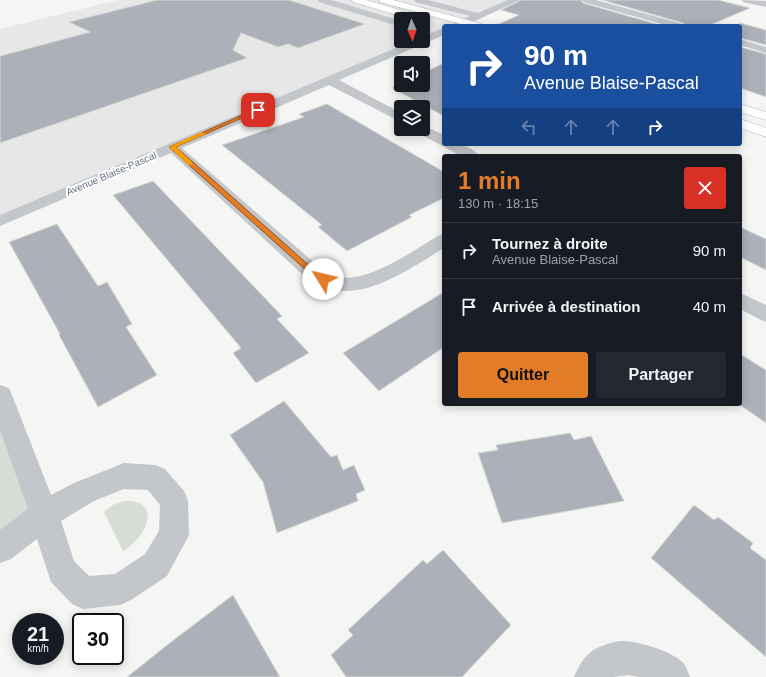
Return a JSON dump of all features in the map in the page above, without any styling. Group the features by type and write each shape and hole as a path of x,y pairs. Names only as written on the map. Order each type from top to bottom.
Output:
{"street":[{"path":"322,0 394,22"},
{"path":"356,0 396,12"},
{"path":"383,0 461,24 479,21 516,0"},
{"path":"418,0 479,21"},
{"path":"586,0 673,24"},
{"path":"746,0 766,4"},
{"path":"430,22 442,26"},
{"path":"430,31 440,33"},
{"name":"Avenue Blaise-Pascal","path":"430,37 440,33"},
{"path":"742,43 766,50"},
{"name":"Avenue Blaise-Pascal","path":"0,221 405,48"},
{"path":"329,80 394,114"},
{"path":"742,109 766,116"},
{"path":"742,125 766,132"},
{"path":"430,134 442,140"},
{"path":"453,146 468,154"},
{"path":"172,147 310,270 323,279 340,284 366,281 392,270 442,241"},
{"path":"742,301 766,314"},
{"path":"0,395 44,515 62,571 83,593 120,589 156,565 174,535 174,501 155,478 124,476 84,492 44,515 0,548"},
{"path":"592,677 601,665 617,658 636,658 662,669 672,677"}],"shaded area":[{"path":"118,0 516,0 469,24 442,24 442,36 430,41 430,12 394,12 394,48 413,48 0,222 0,29"},
{"path":"0,395 44,515 0,548"},
{"path":"124,501 136,502 144,506 147,513 147,521 138,538 123,551 104,512 113,505"}],"building":[{"path":"157,0 289,0 365,24 298,48 288,44 278,47 241,33 233,50 247,58 0,143 0,56 90,32 69,22"},
{"path":"521,0 581,0 583,3 656,24 499,24 519,15 501,10"},
{"path":"602,0 718,0 750,8 713,24 683,23"},
{"path":"740,23 766,30 766,45 742,39 742,24"},
{"path":"742,48 766,54 766,97 742,89"},
{"path":"442,64 442,115 430,108 430,100 414,100 399,92 430,92 430,70"},
{"path":"327,104 442,171 442,199 409,215 412,217 347,251 318,227 322,225 222,145 304,117 299,114"},
{"path":"153,181 282,316 277,319 309,353 256,383 233,353 241,348 113,195"},
{"path":"57,224 98,286 107,282 132,324 126,327 157,375 98,407 59,335 60,334 9,242"},
{"path":"742,228 766,239 766,270 742,258"},
{"path":"442,293 442,348 379,391 343,353"},
{"path":"742,355 766,370 766,423 741,406"},
{"path":"284,401 331,457 337,455 343,470 354,465 365,490 356,494 358,501 277,533 263,482 230,435"},
{"path":"570,433 574,440 591,436 624,501 502,523 478,453 498,450 496,445"},
{"path":"694,505 714,520 718,517 753,543 750,548 766,560 766,657 651,558"},
{"path":"443,550 511,625 462,677 346,677 331,655 353,635 348,630 423,560 427,564"},
{"path":"233,595 280,677 127,677 171,642"}],"slow traffic":[{"path":"190,163 172,147 203,134"}],"route":[{"path":"258,110 172,147 310,270 323,279"}]}
